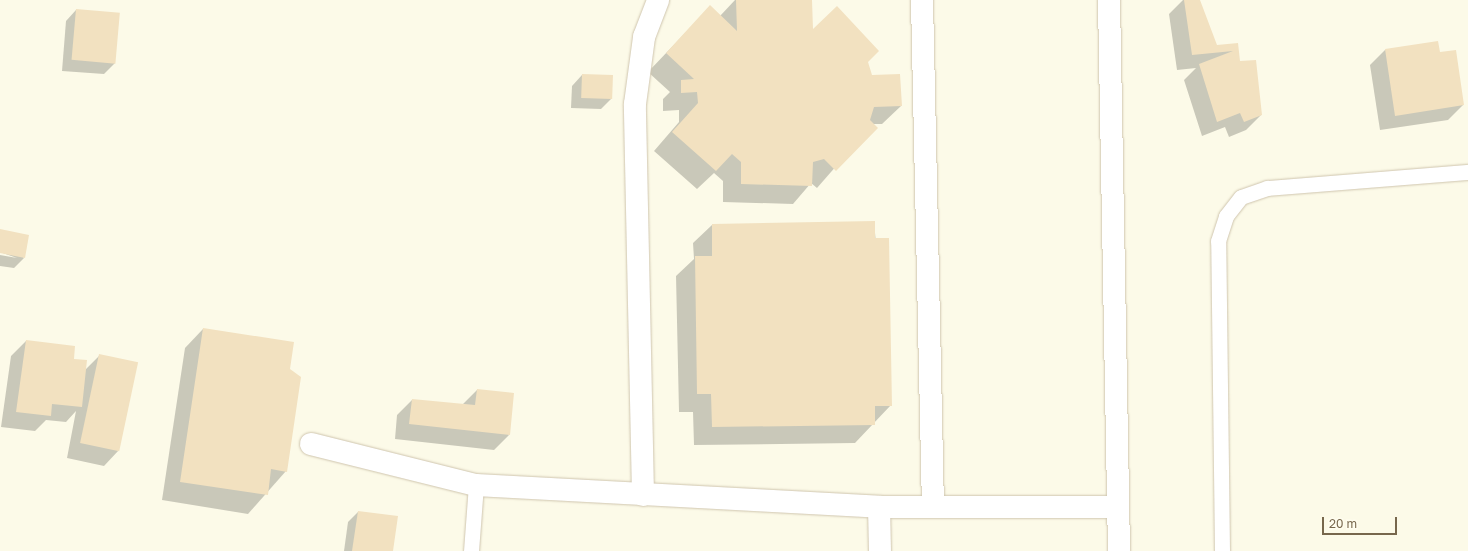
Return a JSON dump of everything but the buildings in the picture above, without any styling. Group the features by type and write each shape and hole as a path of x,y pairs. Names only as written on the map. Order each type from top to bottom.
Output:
{"street":[{"path":"642,494 635,104 644,37 658,0"},
{"path":"922,0 933,507"},
{"path":"1109,0 1118,551"},
{"path":"311,444 476,485 879,507 1118,507"},
{"path":"879,507 880,551"}],"lane":[{"path":"1222,551 1218,241 1226,216 1241,198 1267,188 1468,172"},
{"path":"471,551 476,485"}]}
